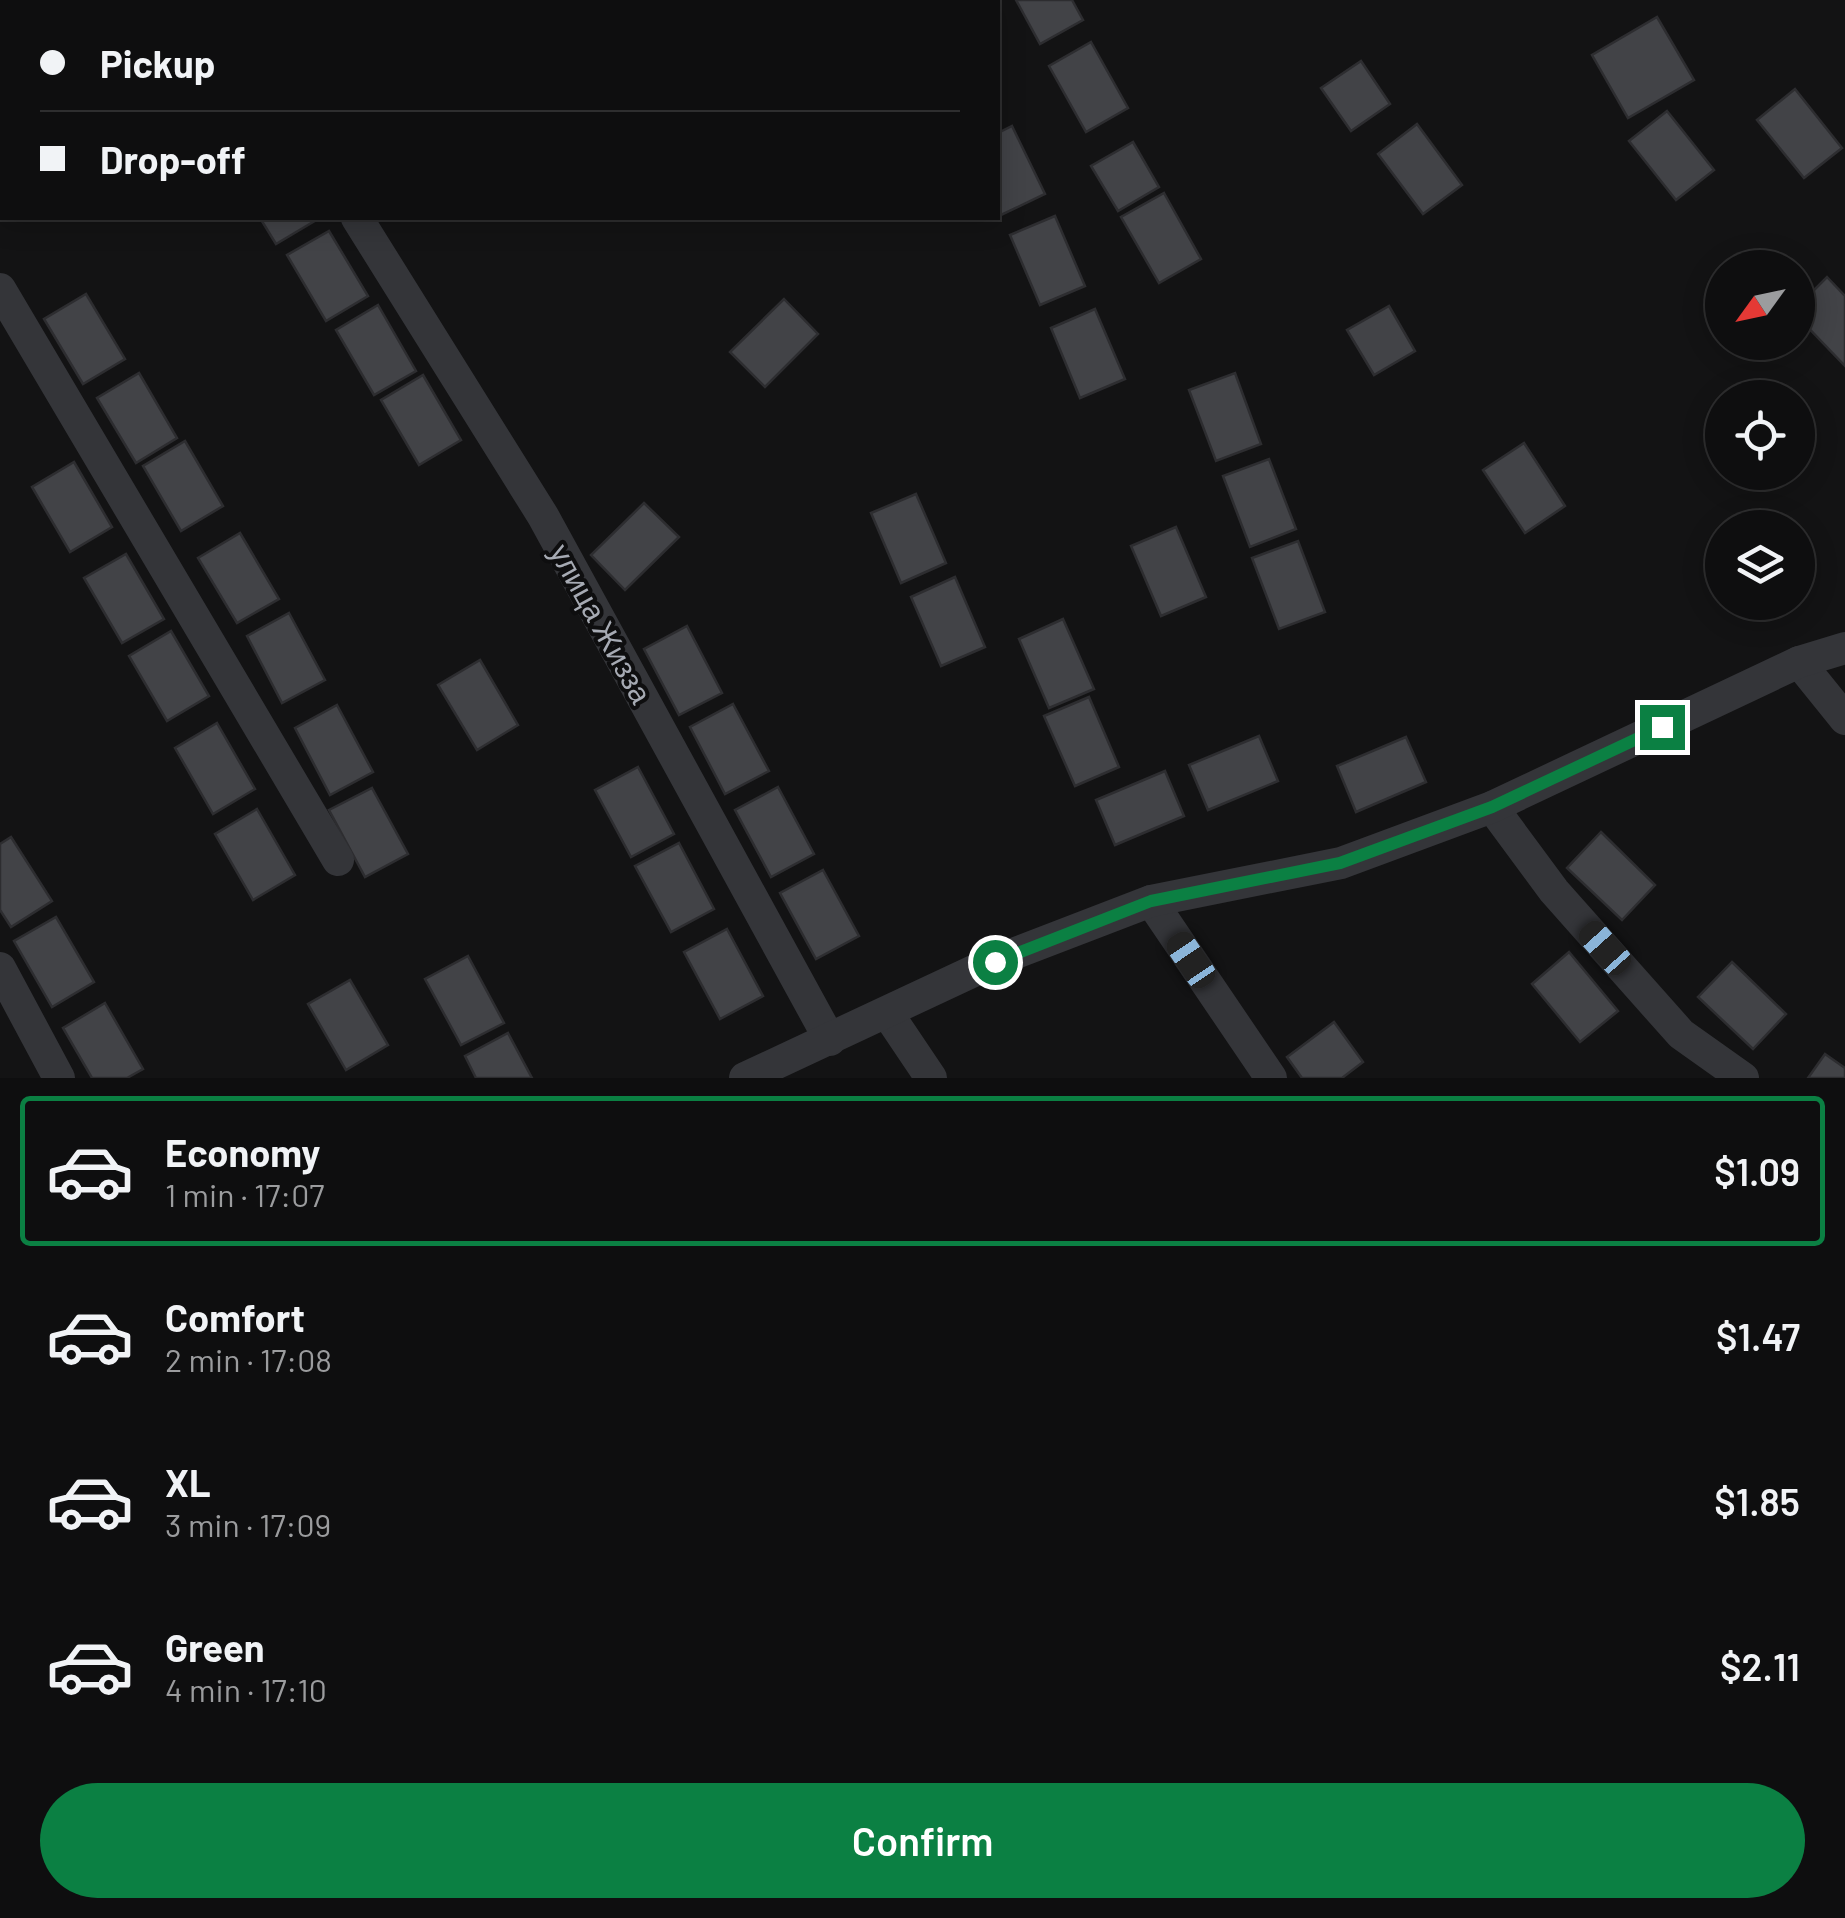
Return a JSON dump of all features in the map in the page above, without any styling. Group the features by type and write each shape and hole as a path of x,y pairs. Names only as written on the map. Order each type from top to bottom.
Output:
{"street":[{"name":"улица Жизза","path":"357,220 543,516 830,1040"},
{"path":"0,289 338,860"},
{"path":"744,1078 995,962 1151,901 1340,863 1492,807 1798,662 1845,648"},
{"path":"1798,662 1845,719"},
{"path":"1492,807 1554,891 1681,1034 1743,1078"},
{"path":"1151,901 1271,1078"},
{"path":"0,968 59,1078"},
{"path":"888,1014 931,1078"}],"building":[{"path":"1016,0 1072,0 1083,20 1040,44"},
{"path":"1657,17 1694,80 1628,118 1592,55"},
{"path":"1091,42 1128,108 1086,132 1049,66"},
{"path":"1361,61 1390,104 1351,131 1321,88"},
{"path":"1795,89 1842,148 1804,178 1757,120"},
{"path":"1667,111 1714,170 1676,200 1629,141"},
{"path":"1417,124 1462,185 1423,214 1378,154"},
{"path":"1012,126 1045,194 1001,215 1000,212 1000,132"},
{"path":"1133,142 1159,187 1118,211 1091,166"},
{"path":"1164,193 1201,259 1159,283 1121,217"},
{"path":"1055,216 1085,286 1040,305 1010,235"},
{"path":"261,220 316,220 276,244"},
{"path":"329,231 368,296 326,321 287,255"},
{"path":"1827,277 1845,296 1845,366 1815,335 1815,289"},
{"path":"86,294 125,359 83,384 44,319"},
{"path":"784,299 818,334 765,387 730,352"},
{"path":"378,305 416,371 374,395 336,330"},
{"path":"1389,306 1415,351 1374,375 1347,330"},
{"path":"1095,309 1125,379 1080,398 1051,328"},
{"path":"139,373 177,438 136,463 97,398"},
{"path":"1235,373 1261,444 1216,461 1189,390"},
{"path":"423,375 461,440 419,465 381,400"},
{"path":"185,441 223,506 181,531 143,466"},
{"path":"1524,443 1565,506 1525,533 1483,470"},
{"path":"1269,459 1296,529 1250,547 1223,476"},
{"path":"74,462 112,527 70,552 32,487"},
{"path":"916,494 946,563 901,583 871,513"},
{"path":"644,503 679,537 625,590 591,555"},
{"path":"1176,527 1206,597 1161,616 1131,546"},
{"path":"240,533 279,599 237,623 198,558"},
{"path":"1298,541 1325,612 1279,629 1252,558"},
{"path":"126,554 164,619 122,643 84,578"},
{"path":"955,577 985,647 941,666 911,597"},
{"path":"289,613 325,680 282,703 247,636"},
{"path":"1063,619 1094,689 1049,708 1019,639"},
{"path":"687,626 722,693 679,715 644,649"},
{"path":"171,631 209,696 167,721 129,656"},
{"path":"480,660 518,725 477,750 438,685"},
{"path":"1089,697 1119,767 1075,786 1044,716"},
{"path":"733,704 769,771 725,794 690,727"},
{"path":"337,705 373,772 330,795 295,728"},
{"path":"217,723 255,789 213,814 175,748"},
{"path":"1259,736 1278,781 1208,810 1189,765"},
{"path":"1406,737 1426,782 1356,812 1337,766"},
{"path":"638,767 674,834 631,857 595,790"},
{"path":"1165,771 1184,816 1115,845 1096,800"},
{"path":"778,787 814,854 771,877 735,810"},
{"path":"372,788 408,854 365,877 329,810"},
{"path":"257,809 295,875 253,900 215,834"},
{"path":"1601,832 1655,885 1622,920 1567,868"},
{"path":"11,837 52,901 11,927 0,910 0,844"},
{"path":"679,843 714,909 671,932 635,866"},
{"path":"823,870 859,936 816,959 780,893"},
{"path":"56,917 94,982 52,1007 14,941"},
{"path":"727,929 763,996 720,1019 684,952"},
{"path":"1569,952 1618,1011 1580,1042 1532,984"},
{"path":"468,956 504,1023 461,1045 425,979"},
{"path":"1732,962 1786,1014 1753,1049 1698,997"},
{"path":"350,980 388,1045 346,1070 308,1004"},
{"path":"105,1003 143,1069 127,1078 92,1078 63,1028"},
{"path":"1334,1022 1363,1062 1342,1078 1302,1078 1287,1057"},
{"path":"508,1033 532,1078 476,1078 465,1056"},
{"path":"1825,1054 1845,1068 1845,1078 1808,1078"}],"route":[{"path":"995,962 1151,901 1340,863 1492,807 1662,727"}]}
